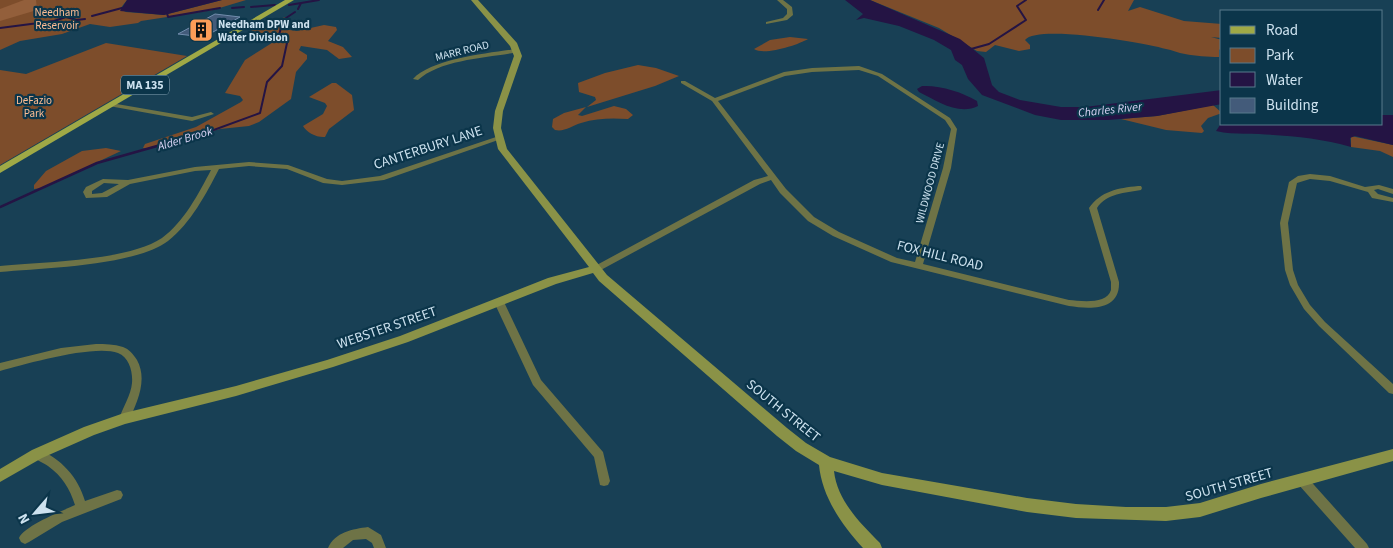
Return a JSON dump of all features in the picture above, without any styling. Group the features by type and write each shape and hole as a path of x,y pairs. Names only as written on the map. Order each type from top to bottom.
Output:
{"main road":[{"name":"MA 135","path":"0,170 290,0"}],"street":[{"path":"474,0 514,45 516,51"},
{"path":"768,23 785,19 790,15 790,8 780,0"},
{"name":"MARR ROAD","path":"416,78 421,72 455,62 485,54 516,51"},
{"name":"SOUTH STREET","path":"516,51 516,64 499,111 499,138 503,149 596,269 615,289 782,432 801,447 826,462 882,479 1027,505 1076,512 1166,514 1200,510 1393,455"},
{"name":"WILDWOOD DRIVE","path":"714,100 765,80 790,73 819,69 859,68 880,75 948,120 954,128 947,168 918,265"},
{"name":"FOX HILL ROAD","path":"683,82 714,100 772,177 803,212 830,231 883,256 1069,303 1082,305 1100,304 1112,297 1116,286 1093,208 1096,203 1110,194 1138,188"},
{"path":"110,105 194,119 211,114"},
{"name":"CANTERBURY LANE","path":"128,182 217,166 270,164 288,167 326,181 360,182 380,178 499,138"},
{"path":"0,269 109,257 132,253 162,242 178,227 217,166"},
{"name":"WEBSTER STREET","path":"0,476 37,454 89,431 124,419 236,391 328,364 413,336 552,281 596,269 757,182 772,177"},
{"path":"1393,200 1378,198 1368,190 1314,177 1302,178 1293,182 1284,223 1289,270 1300,296 1317,318 1393,390"},
{"path":"1368,190 1370,187 1376,186 1393,192"},
{"path":"499,302 537,382 599,455 604,480"},
{"path":"0,367 79,349 119,349 128,354 136,365 137,383 124,419"},
{"path":"37,454 59,469 76,487 81,507"},
{"path":"826,462 828,480 835,497 857,529 874,548"},
{"path":"1302,480 1363,548"},
{"path":"25,538 48,523 81,507 117,495"},
{"path":"334,548 350,535 368,533 376,539 380,548"}],"green space":[{"name":"Needham Reservoir","path":"0,0 127,0 120,9 126,12 164,15 222,0 246,0 213,10 138,23 110,27 90,24 62,34 20,41 0,50"},
{"path":"870,0 1134,0 1128,11 1140,7 1184,21 1220,24 1220,38 1211,37 1220,39 1220,49 1219,57 1202,56 1182,54 1154,46 1115,39 1069,34 1049,34 1034,36 1025,40 1030,45 1030,49 1019,51 995,45 986,52 977,51 939,28"},
{"path":"286,17 281,26 282,29 297,31 324,25 336,27 337,30 328,41 343,47 352,57 339,59 327,50 301,46 299,50 307,55 307,59 296,72 291,99 259,122 249,126 220,129 147,149 143,148 145,144 196,127 241,102 243,100 240,96 225,93 245,60 275,41 272,36 250,30 251,27"},
{"path":"790,37 808,39 789,47 773,50 759,51 754,49 770,40"},
{"name":"DeFazio Park","path":"106,43 187,56 0,165 0,70 26,74"},
{"path":"638,65 656,68 679,76 655,86 587,107 596,100 595,97 579,92 578,83 605,73"},
{"path":"332,83 336,83 352,95 354,110 329,129 325,137 315,136 303,126 323,114 327,106 325,103 309,97"},
{"path":"1213,105 1220,111 1220,114 1208,118 1201,126 1204,131 1202,133 1166,130 1121,119 1157,116"},
{"path":"614,106 626,109 633,115 628,119 587,121 562,130 555,130 552,127 553,119 564,113 586,107 578,115 582,116"},
{"path":"1351,136 1393,145 1393,157 1380,151 1351,147"},
{"path":"106,148 121,151 42,188 34,189 34,185 46,171 82,151"}],"shaded area":[{"path":"24,0 36,0 37,10 0,21 0,9"}],"water":[{"name":"Needham Reservoir","path":"127,0 222,0 164,15 120,11"},
{"name":"Charles River","path":"845,0 870,0 960,39 984,58 992,85 999,92 1020,100 1061,107 1085,107 1220,90 1220,104 1157,116 1108,120 1061,120 1035,115 982,95 968,79 962,65 955,60 951,50 934,40 899,26 864,18 856,20 863,14"},
{"path":"922,86 958,92 977,101 978,106 971,109 963,109 948,106 919,92 917,89"},
{"path":"1383,115 1393,115 1393,145 1355,136 1350,138 1351,147 1305,138 1216,131 1220,125 1383,125"}],"building":[{"name":"Needham DPW and Water Division","path":"215,14 240,17 204,37 178,34"}],"waterway":[{"name":"Alder Brook","path":"301,3 319,0"},
{"path":"971,49 989,44 1026,20 1017,6 1026,0"},
{"path":"1098,10 1104,0"},
{"path":"289,5 301,3"},
{"name":"Alder Brook","path":"298,9 301,3"},
{"path":"251,7 275,5"},
{"path":"232,8 244,7"},
{"path":"92,16 122,8"},
{"path":"167,13 168,17 220,8"},
{"name":"Alder Brook","path":"200,135 260,113 267,82 282,66 287,43 279,35 283,20 295,12"},
{"path":"0,28 54,21 66,17 77,20 85,19"},
{"name":"Alder Brook","path":"0,207 97,163 203,133"}],"place":[{"name":"Needham DPW and Water Division","path":"201,30"}]}
